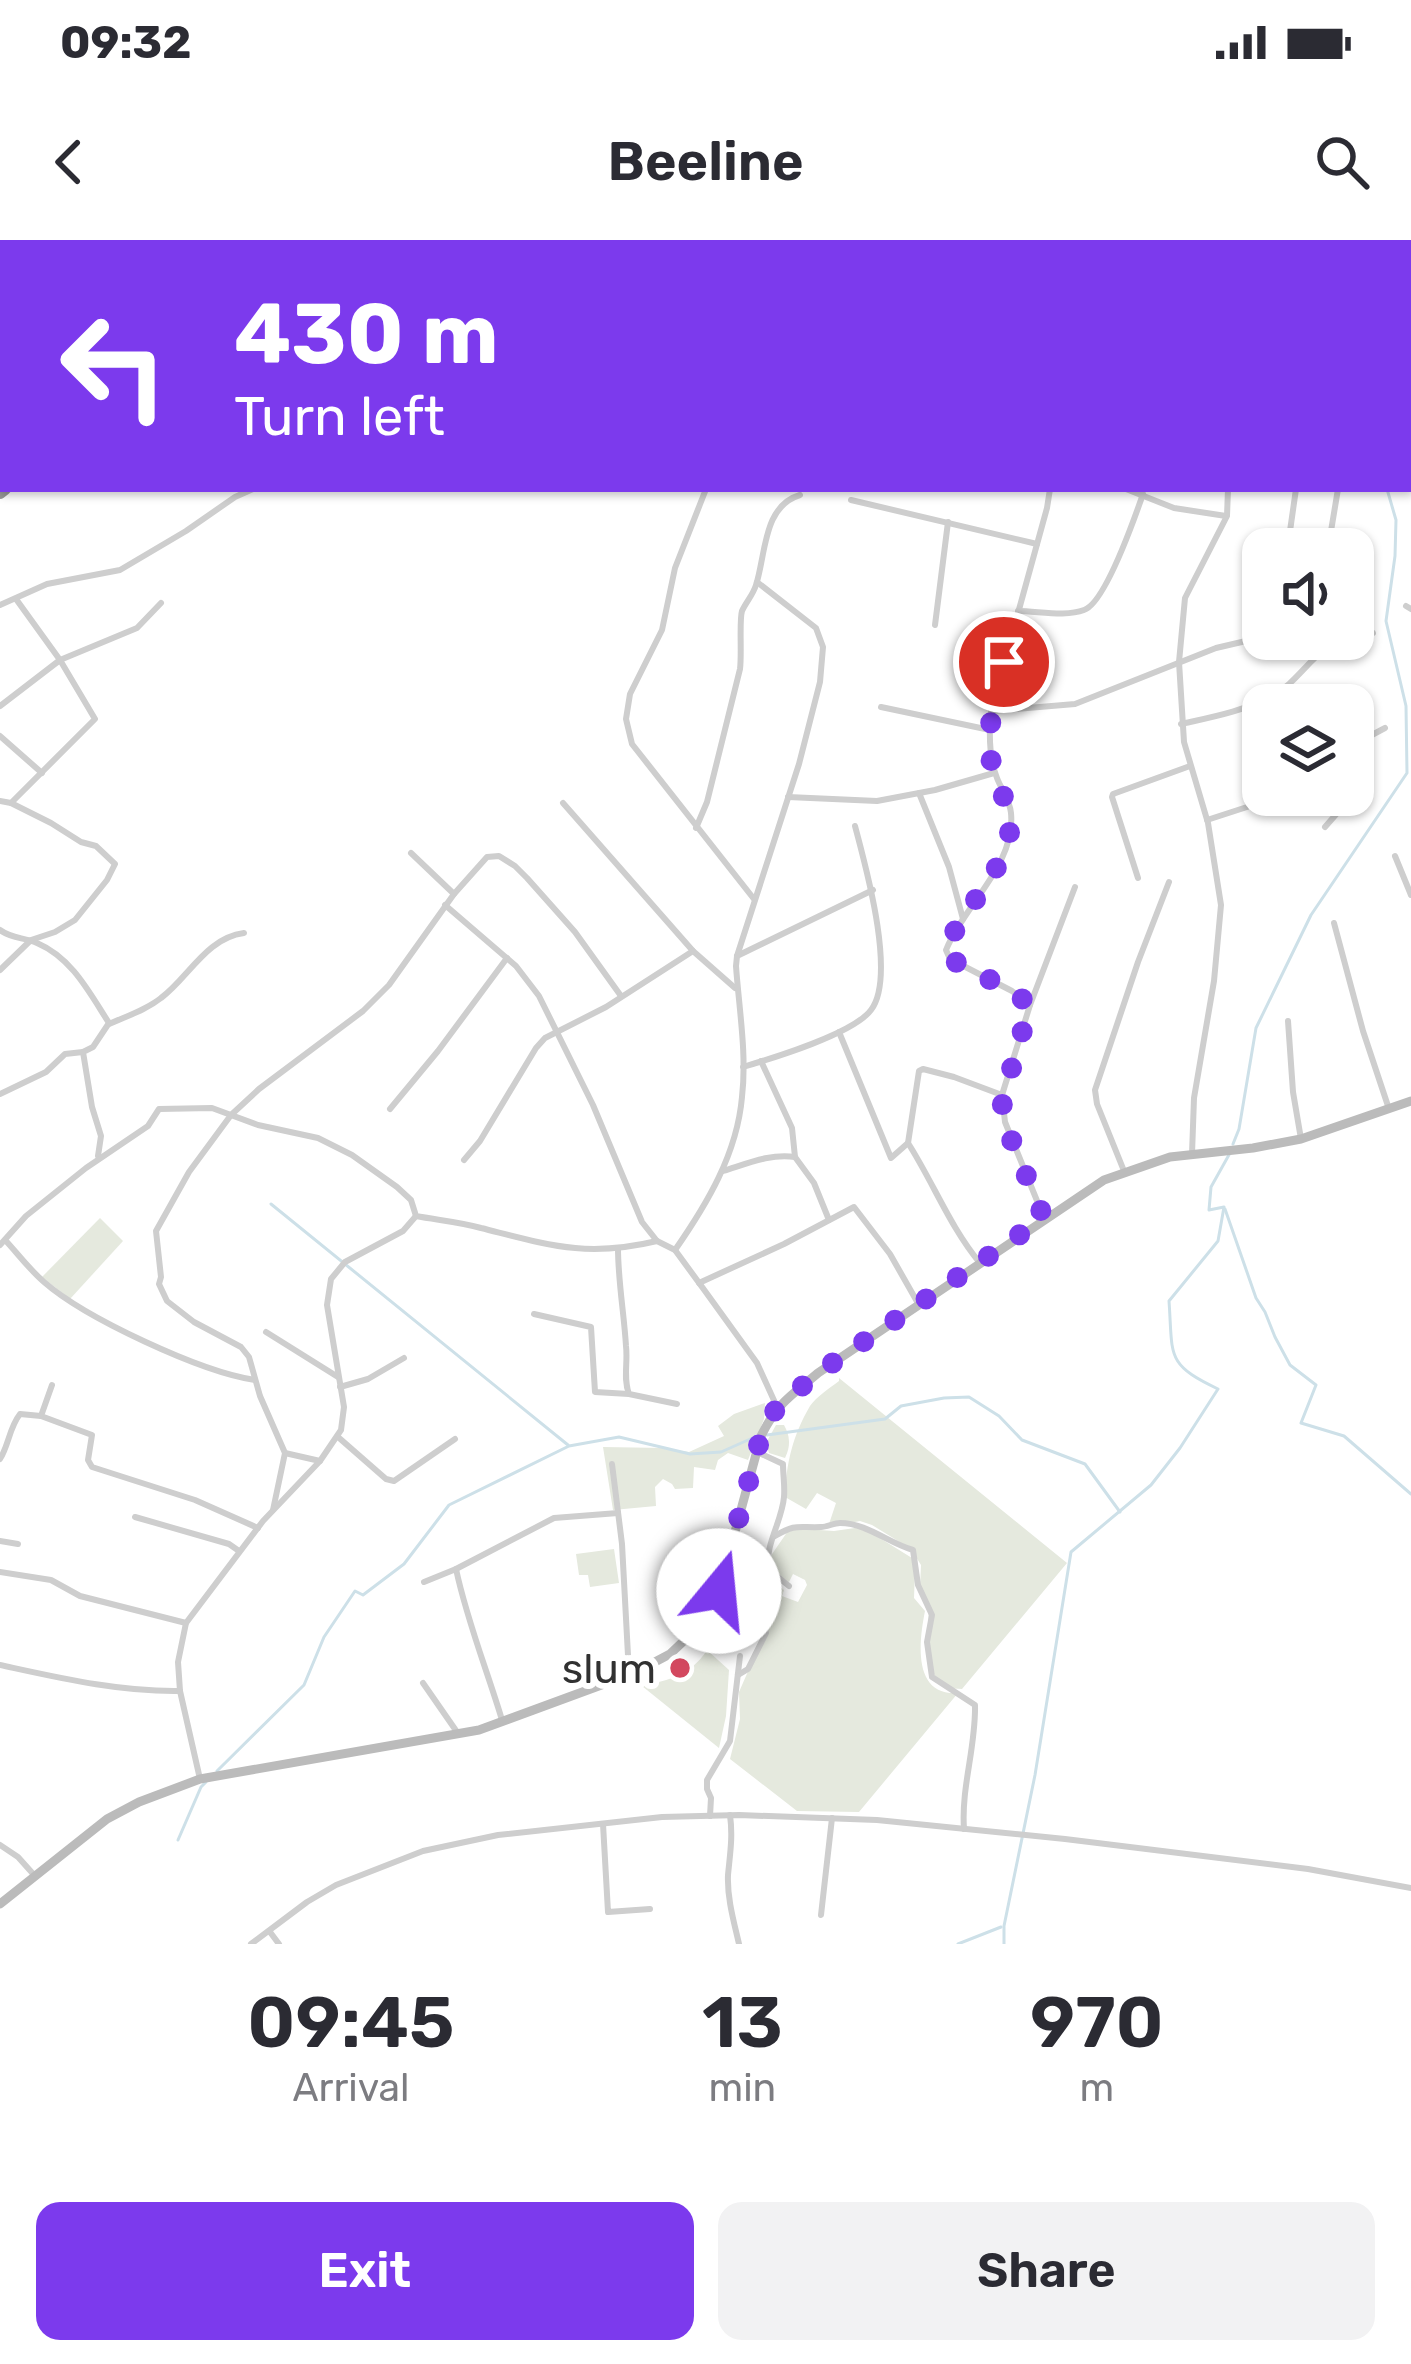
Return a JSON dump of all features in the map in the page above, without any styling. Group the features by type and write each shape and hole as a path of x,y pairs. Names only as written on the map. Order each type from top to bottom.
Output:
{"main road":[{"path":"0,1904 107,1819 200,1779 479,1730 670,1654 709,1609 724,1574 761,1436 777,1407 818,1373 1104,1180 1170,1157 1301,1138 1411,1102"}],"street":[{"path":"0,605 47,584 120,570 245,492"},
{"path":"705,492 675,568 662,630 630,694 626,719 632,744 754,899"},
{"path":"1030,1005 950,959 946,950 1009,838 1012,815 994,773 992,711 1049,492"},
{"path":"1136,492 1190,512 1227,516"},
{"path":"1192,1154 1194,1099 1221,905 1207,820 1181,724 1179,662 1186,598 1227,516 1228,492"},
{"path":"1290,528 1296,492"},
{"path":"1332,528 1338,492"},
{"path":"1018,611 1080,612 1091,607 1120,554 1143,494"},
{"path":"696,827 707,802 740,669 740,615 757,582 778,509 800,495"},
{"path":"851,500 1037,544"},
{"path":"935,625 948,522"},
{"path":"675,1250 702,1212 735,1138 743,1067 737,956 800,764 820,682 823,647 816,628 757,582"},
{"path":"11,803 95,719 16,599"},
{"path":"0,706 60,661 137,628 160,603"},
{"path":"992,711 1076,704 1242,642"},
{"path":"1181,724 1274,695 1313,660"},
{"path":"881,707 990,730"},
{"path":"1374,734 1385,728"},
{"path":"0,736 41,773"},
{"path":"1138,878 1112,797 1190,766"},
{"path":"788,796 877,801 994,773"},
{"path":"919,793 949,867 963,919"},
{"path":"0,801 96,846 116,864 74,920 31,940 0,970"},
{"path":"563,803 693,951 738,991"},
{"path":"1207,820 1242,809"},
{"path":"1325,827 1335,816"},
{"path":"743,1067 839,1032 871,1011 876,1001 880,976 873,890 855,826"},
{"path":"411,854 454,894"},
{"path":"273,1510 285,1453 249,1357 241,1347 178,1310 159,1284 155,1235 189,1172 231,1115 389,985 445,905 488,857 499,856 515,866 575,932 621,997"},
{"path":"1395,856 1411,895"},
{"path":"1124,1171 1095,1090 1169,882"},
{"path":"1044,1218 1004,1122 1002,1095 1075,887"},
{"path":"737,956 873,890"},
{"path":"445,905 507,958 538,996 593,1105 642,1222 657,1240 675,1250 700,1283 757,1363 777,1407"},
{"path":"1334,923 1389,1109"},
{"path":"0,930 60,956 109,1024"},
{"path":"0,1094 46,1072 65,1054 93,1047 109,1024 147,1008 182,980 203,955 230,936 244,933"},
{"path":"464,1160 536,1048 556,1031 606,1007 693,951"},
{"path":"390,1109 507,958"},
{"path":"1288,1021 1292,1092 1301,1138"},
{"path":"839,1032 891,1158 908,1143 919,1071 954,1077 1002,1095"},
{"path":"83,1052 101,1144 95,1161"},
{"path":"761,1061 792,1129 795,1157 814,1183 829,1220"},
{"path":"255,1380 196,1363 68,1301 3,1242 26,1216 148,1126 159,1109 203,1106 281,1132 318,1138 352,1155 398,1187 411,1200 416,1216"},
{"path":"100,1136 104,1142 120,1145"},
{"path":"908,1143 959,1236 980,1263"},
{"path":"721,1172 769,1158 795,1157"},
{"path":"700,1283 850,1208 856,1209 890,1254 919,1305"},
{"path":"416,1216 578,1250 657,1240"},
{"path":"200,1779 180,1691 178,1663 186,1623 258,1528 338,1437 344,1421 327,1305 331,1279 345,1262 403,1231 416,1216"},
{"path":"619,1248 628,1394"},
{"path":"534,1314 591,1327 596,1392 677,1404"},
{"path":"266,1332 338,1376"},
{"path":"340,1387 368,1379 404,1358"},
{"path":"41,1416 52,1385"},
{"path":"0,1459 20,1414 41,1416 92,1435 88,1460 92,1467 195,1499 258,1528"},
{"path":"338,1437 386,1479 394,1480 455,1439"},
{"path":"285,1453 320,1461"},
{"path":"738,1675 748,1669 766,1633 758,1582 767,1569 766,1557 784,1497 783,1464 757,1453"},
{"path":"611,1464 629,1674"},
{"path":"424,1582 554,1518 618,1513"},
{"path":"135,1516 229,1544 240,1552"},
{"path":"775,1535 795,1524 842,1523 872,1530 913,1550 918,1585 932,1615 927,1642 932,1677 975,1705 976,1727 962,1808 964,1828"},
{"path":"0,1541 19,1544"},
{"path":"456,1569 502,1722"},
{"path":"767,1569 789,1586"},
{"path":"0,1572 51,1580 80,1596 186,1623"},
{"path":"710,1816 707,1780 730,1741 740,1656"},
{"path":"0,1665 93,1685 180,1691"},
{"path":"423,1683 457,1732"},
{"path":"251,1944 336,1886 423,1851 498,1834 730,1815 964,1828 1308,1869 1411,1888"},
{"path":"730,1815 729,1892 739,1944"},
{"path":"821,1916 832,1818"},
{"path":"603,1824 608,1912 650,1910"},
{"path":"0,1845 19,1857 35,1876"},
{"path":"270,1932 279,1944"}],"shaded area":[{"path":"100,1218 123,1241 70,1299 42,1277"},
{"path":"839,1378 1067,1563 962,1689 946,1688 936,1681 927,1648 929,1605 920,1588 921,1565 911,1549 860,1521 829,1524 836,1503 817,1493 806,1509 785,1497 799,1428 813,1403"},
{"path":"765,1403 764,1419 748,1460 728,1453 718,1460 715,1470 694,1467 693,1488 675,1489 663,1479 655,1487 656,1506 613,1510 603,1447 689,1452 724,1436 718,1426 734,1414"},
{"path":"776,1425 784,1425 788,1433 785,1458 769,1453 766,1443"},
{"path":"862,1527 912,1558 914,1598 925,1611 921,1651 926,1676 943,1692 958,1693 859,1812 797,1811 730,1759 740,1719 739,1692 770,1621 760,1587 767,1576 784,1590 782,1596 798,1602 807,1585 793,1574 789,1582 770,1569 770,1557 790,1528 834,1531"},
{"path":"614,1549 619,1583 590,1587 588,1575 579,1575 576,1554"},
{"path":"707,1650 729,1670 719,1748 642,1686 679,1675"}],"waterway":[{"path":"1233,1144 1256,1028 1311,915 1407,773 1406,706 1386,621 1396,520 1388,492"},
{"path":"1004,1944 1071,1552 1151,1485 1218,1389 1180,1365 1172,1346 1169,1301 1218,1241 1224,1207 1209,1210 1211,1187 1230,1153"},
{"path":"271,1204 568,1445"},
{"path":"1225,1209 1275,1337 1290,1365 1316,1385 1301,1423 1344,1436 1411,1494"},
{"path":"767,1435 885,1419 901,1406 969,1397 999,1416 1022,1440 1085,1464 1120,1512"},
{"path":"217,1771 304,1685 324,1637 355,1591 363,1595 404,1564 449,1505 569,1446 619,1437 690,1454 721,1452 757,1436"},
{"path":"178,1840 206,1782"},
{"path":"958,1944 1001,1927"}],"place":[{"name":"slum","path":"680,1668"}],"route":[{"path":"719,1591 761,1436 777,1407 818,1373 1044,1218 1004,1122 1002,1101 1030,1005 963,968 946,950 1009,838 1012,815 994,773 990,730 1004,662"}]}
